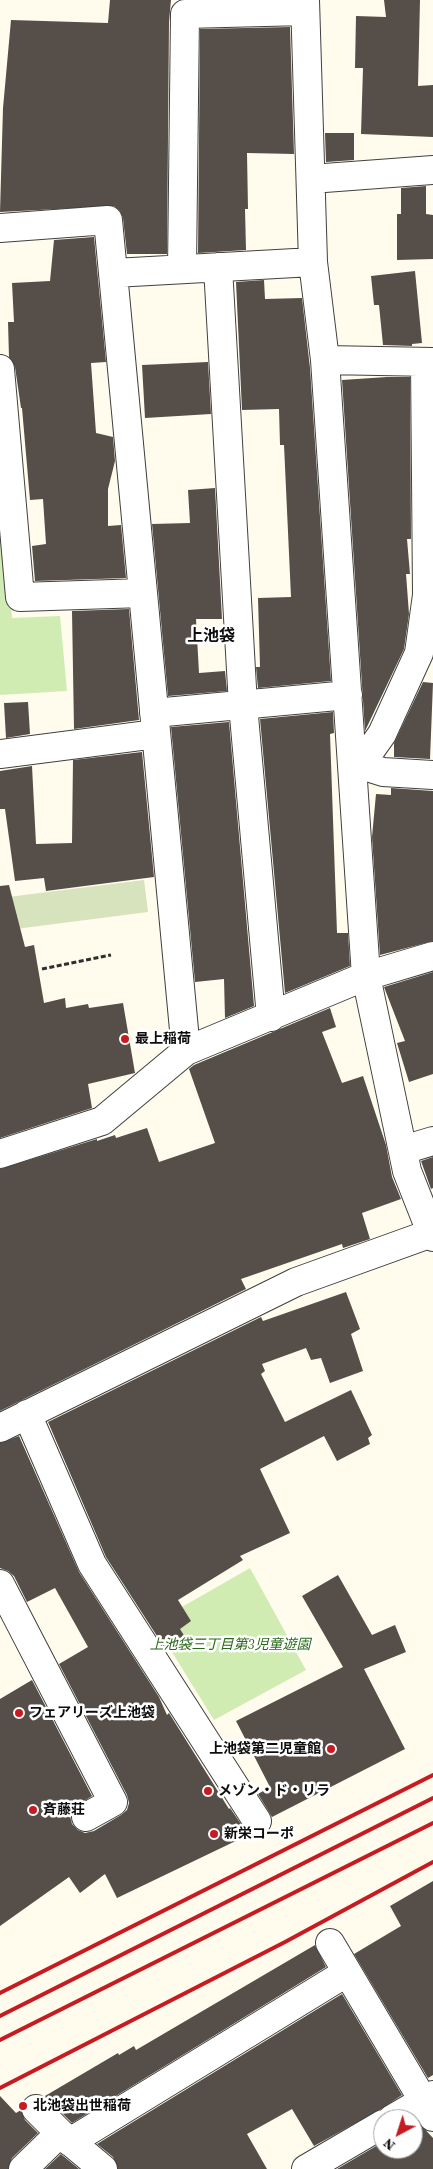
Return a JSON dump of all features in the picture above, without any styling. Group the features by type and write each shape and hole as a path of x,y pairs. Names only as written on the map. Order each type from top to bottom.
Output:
{"street":[{"path":"0,1428 296,1282 432,1235 407,1171 366,976 357,770 348,695 325,360 313,262 305,5 185,14 182,269"},
{"path":"311,180 433,170"},
{"path":"0,228 108,220 186,1051"},
{"path":"114,273 313,262"},
{"path":"218,267 243,705 271,1017"},
{"path":"325,360 429,362 430,566 418,653 423,667 382,734 357,770"},
{"path":"0,369 6,505 20,597 143,593"},
{"path":"0,754 243,705 348,695"},
{"path":"357,770 433,775"},
{"path":"0,1154 102,1121 186,1051 366,976 433,956"},
{"path":"403,1150 433,1141"},
{"path":"27,1414 92,1564 257,1821"},
{"path":"0,1584 113,1802 86,1818"},
{"path":"330,1943 346,1972 430,2104 417,2109"},
{"path":"23,2169 65,2138 346,1972"},
{"path":"36,2109 65,2138 103,2169"},
{"path":"306,2169 373,2130"}],"path":[{"path":"42,968 111,955"}],"green space":[{"path":"0,517 3,517 12,618 60,616 67,691 0,695"},
{"path":"144,880 148,912 0,931 0,898"},
{"name":"上池袋三丁目第3児童遊園","path":"250,1568 306,1670 214,1720 154,1623"}],"building":[{"path":"110,0 171,0 169,22 167,254 127,254 123,218 120,211 114,206 0,212 3,108 11,20 108,23"},
{"path":"384,0 420,0 418,86 433,85 433,137 361,134 363,68 355,68 356,16 386,17"},
{"path":"290,27 294,154 247,153 248,209 245,209 246,250 198,253 200,29"},
{"path":"325,133 354,133 354,160 326,162"},
{"path":"426,186 426,214 433,215 433,259 397,260 397,214 401,214 401,188"},
{"path":"94,237 106,362 91,363 96,433 113,437 115,461 108,489 108,526 121,525 126,578 35,581 32,546 46,544 43,499 30,500 22,408 15,367 9,357 8,322 14,322 12,283 50,281 54,240"},
{"path":"415,271 422,343 412,344 412,346 383,345 379,305 374,305 371,276"},
{"path":"264,280 265,299 302,298 310,368 331,681 258,688 256,667 260,667 258,598 291,597 284,445 280,445 279,409 242,410 236,282"},
{"path":"208,362 211,414 145,418 142,365"},
{"path":"410,377 411,539 407,539 410,574 406,574 409,614 404,649 365,731 342,380"},
{"path":"215,488 222,619 196,619 199,673 225,671 227,691 168,696 152,524 190,523 188,490"},
{"path":"129,609 139,720 74,729 72,611"},
{"path":"423,682 433,683 430,759 394,757 394,743"},
{"path":"28,702 30,734 6,738 4,703"},
{"path":"333,712 334,733 330,734 337,933 348,933 350,966 285,993 260,719"},
{"path":"229,722 254,1006 225,1018 224,979 195,982 171,727"},
{"path":"142,752 154,877 46,891 44,878 15,881 5,809 0,809 0,771 32,766 36,844 72,843 73,760"},
{"path":"391,788 433,791 433,941 380,955 372,837 376,794 391,795"},
{"path":"9,885 25,947 34,945 44,1003 65,998 66,1008 88,1004 89,1008 123,1003 135,1073 88,1084 92,1108 0,1138 0,886"},
{"path":"433,972 433,1074 409,1082 397,1043 405,1041 384,987"},
{"path":"330,1008 336,1027 322,1032 342,1083 363,1076 386,1145 392,1177 401,1199 362,1213 370,1239 343,1248 342,1244 241,1279 246,1289 0,1411 0,1169 97,1139 97,1141 115,1135 116,1138 147,1128 159,1162 215,1143 189,1069 194,1065"},
{"path":"433,1157 433,1188 431,1189 421,1161"},
{"path":"346,1292 360,1329 351,1334 363,1371 330,1383 321,1358 311,1360 306,1348 262,1364 265,1371 261,1374 285,1422 351,1390 372,1435 368,1438 370,1444 337,1461 324,1436 260,1469 290,1533 240,1556 243,1560 178,1600 191,1621 180,1629 185,1637 166,1650 106,1557 48,1422 261,1317 263,1321"},
{"path":"19,1436 79,1572 159,1697 167,1715 169,1713 229,1809 245,1830 242,1832 244,1837 117,1898 105,1874 80,1893 69,1877 0,1926 0,1699 32,1680 92,1796 72,1809 70,1816 72,1824 78,1830 85,1833 94,1831 121,1815 127,1810 129,1803 127,1795 59,1664 88,1647 55,1588 27,1602 14,1576 0,1568 0,1443"},
{"path":"338,1575 372,1635 395,1625 406,1652 364,1669 405,1749 272,1817 258,1794 270,1787 236,1721 343,1667 302,1596"},
{"path":"433,1881 433,2075 428,2078 354,1954 401,1926 390,1906"},
{"path":"315,1945 326,1967 72,2123 45,2096 118,2053 119,2055 134,2046 136,2050"},
{"path":"342,1994 402,2095 381,2109 373,2109 373,2113 314,2146 292,2109 247,2134 267,2169 118,2169 113,2157 97,2144"},
{"path":"0,2096 16,2113 21,2110 25,2120 38,2133 12,2158 8,2169 0,2169"},
{"path":"423,2127 433,2138 433,2169 337,2169 373,2148 373,2159 423,2159"},
{"path":"62,2155 79,2169 45,2169"}],"railway":[{"path":"0,1993 433,1775"},
{"path":"0,2016 433,1798"},
{"path":"0,2040 433,1823"},
{"path":"0,2088 285,1942 433,1862"}],"place":[{"name":"最上稲荷","path":"125,1039"},
{"name":"フェアリーズ上池袋","path":"19,1713"},
{"name":"上池袋第二児童館","path":"331,1749"},
{"name":"メゾン・ド・リラ","path":"208,1791"},
{"name":"斉藤荘","path":"33,1810"},
{"name":"新栄コーポ","path":"214,1834"},
{"name":"北池袋出世稲荷","path":"23,2106"}],"district":[{"name":"上池袋","path":"211,637"}]}
